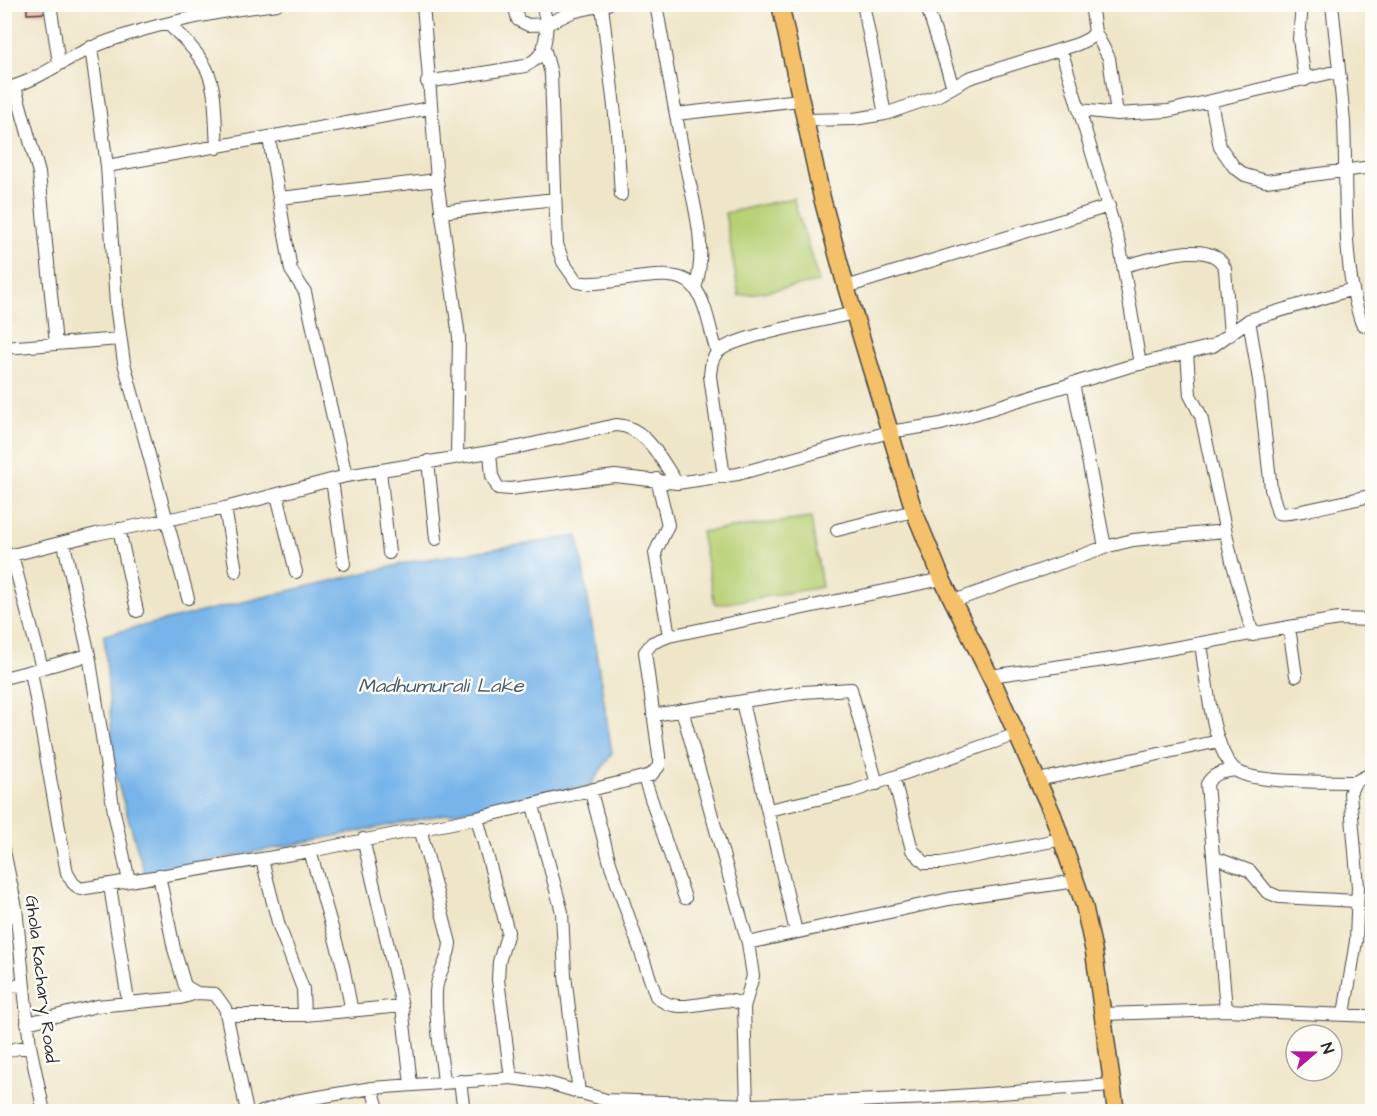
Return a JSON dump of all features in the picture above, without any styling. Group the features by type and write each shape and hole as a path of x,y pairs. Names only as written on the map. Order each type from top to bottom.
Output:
{"main road":[{"path":"780,4 804,120 846,287 914,511 942,579 1038,780 1077,881 1094,952 1116,1112"}],"street":[{"path":"50,4 59,63"},
{"path":"56,344 39,174 10,88 91,47 118,37 249,8 278,4"},
{"path":"423,4 427,82 441,212 459,337 457,456"},
{"path":"514,4 518,20 528,25 547,24 571,8 605,5 621,195"},
{"path":"542,4 547,24 545,51 549,60 553,96 557,244 563,262 577,282 602,284 677,276 686,279 695,288 717,352"},
{"path":"656,4 701,257 700,274 695,288"},
{"path":"863,4 885,114"},
{"path":"926,4 953,87"},
{"path":"1091,4 1095,32 1109,58 1117,114"},
{"path":"1302,4 1299,39 1305,80"},
{"path":"1332,4 1353,289 1362,324 1372,328"},
{"path":"169,25 200,55 210,72 217,148"},
{"path":"804,120 885,114 937,96 969,78 1000,66 1061,49 1090,38 1095,32"},
{"path":"91,47 107,166 120,339 138,423 188,598"},
{"path":"1061,49 1109,206 1124,266 1140,364"},
{"path":"427,82 525,66 536,61 545,51"},
{"path":"1080,110 1117,114 1156,112 1211,102 1338,71"},
{"path":"676,114 800,100"},
{"path":"1211,102 1220,147 1234,167 1245,175 1266,181 1372,167"},
{"path":"107,166 430,108"},
{"path":"268,138 291,270 305,292 346,476"},
{"path":"280,198 438,180"},
{"path":"441,212 555,199"},
{"path":"846,287 1109,206"},
{"path":"1124,266 1186,253 1213,253 1222,260 1225,269 1230,335"},
{"path":"490,452 492,476 498,488 510,489 615,476 677,483 724,477 889,432 941,424 1073,383 1213,346 1230,335 1236,327 1249,320 1353,289"},
{"path":"724,477 710,376 711,362 717,352 739,341 854,313"},
{"path":"1249,320 1259,380 1271,489 1278,513 1289,514 1345,499 1372,495"},
{"path":"4,348 120,339"},
{"path":"1187,352 1190,395 1201,416 1225,531 1252,635"},
{"path":"1073,383 1105,547"},
{"path":"677,483 643,434 630,425 616,425 490,452 346,476 225,508 8,556 36,669 67,873 73,884 80,889 110,886 159,875 310,852 363,839 533,806 644,778 651,775 659,766 645,652 651,643 669,636 942,579"},
{"path":"428,461 436,539"},
{"path":"380,470 389,553"},
{"path":"657,479 668,525 655,553 669,636"},
{"path":"332,480 344,564"},
{"path":"277,495 296,572"},
{"path":"225,508 236,571"},
{"path":"837,530 914,511"},
{"path":"119,530 137,611"},
{"path":"954,601 1105,547 1133,540 1225,531"},
{"path":"64,544 89,655 114,812 129,881"},
{"path":"990,676 1201,644 1339,619 1372,620"},
{"path":"1289,627 1296,676"},
{"path":"1201,644 1219,741 1236,770"},
{"path":"4,678 89,655"},
{"path":"653,714 803,692 851,689 877,784"},
{"path":"742,702 796,932"},
{"path":"682,710 748,943 753,976 744,1007 747,1105"},
{"path":"768,810 894,779 1017,734"},
{"path":"1038,780 1219,741"},
{"path":"1226,1010 1208,784 1211,777 1236,770 1256,777 1355,782 1372,773"},
{"path":"644,778 685,898"},
{"path":"894,779 912,850 924,863 941,863 1062,839"},
{"path":"1344,1014 1356,941 1357,855 1350,793 1355,782"},
{"path":"591,792 610,863 656,996 671,1006 734,1001 744,1007"},
{"path":"533,806 562,912 565,975 579,1094"},
{"path":"477,818 508,932 499,962 498,980 511,1078"},
{"path":"420,828 450,943 450,957 438,976 436,991 444,1082"},
{"path":"363,839 402,1006 411,1084"},
{"name":"Ghola Kachary Road","path":"4,851 30,1046 44,1112"},
{"path":"310,852 343,966 352,1012"},
{"path":"1213,857 1250,871 1267,892 1279,897 1357,901"},
{"path":"262,860 279,926 303,989 304,1016"},
{"path":"159,875 180,973 185,986 197,993"},
{"path":"748,943 970,895 1077,881"},
{"path":"110,886 128,1001"},
{"path":"4,985 22,986"},
{"path":"27,1023 128,1001 180,998 197,993 215,994 222,1000 227,1015 247,1112"},
{"path":"227,1015 304,1016 402,1006"},
{"path":"1103,1014 1226,1010 1372,1016"},
{"path":"4,1051 30,1046"},
{"path":"262,1112 281,1109 336,1092 411,1084 511,1078 548,1083 579,1094 606,1100 639,1103 747,1105 928,1098 1112,1085"},
{"path":"460,1081 464,1112"},
{"path":"372,1088 379,1112"}],"green space":[{"path":"793,198 819,282 739,296 725,213"},
{"path":"811,518 822,587 715,605 701,532"}],"water":[{"name":"Madhumurali Lake","path":"578,536 612,753 591,785 145,874 115,774 104,635 415,561"}],"building":[{"path":"27,4 48,4 48,13 27,14"}]}
